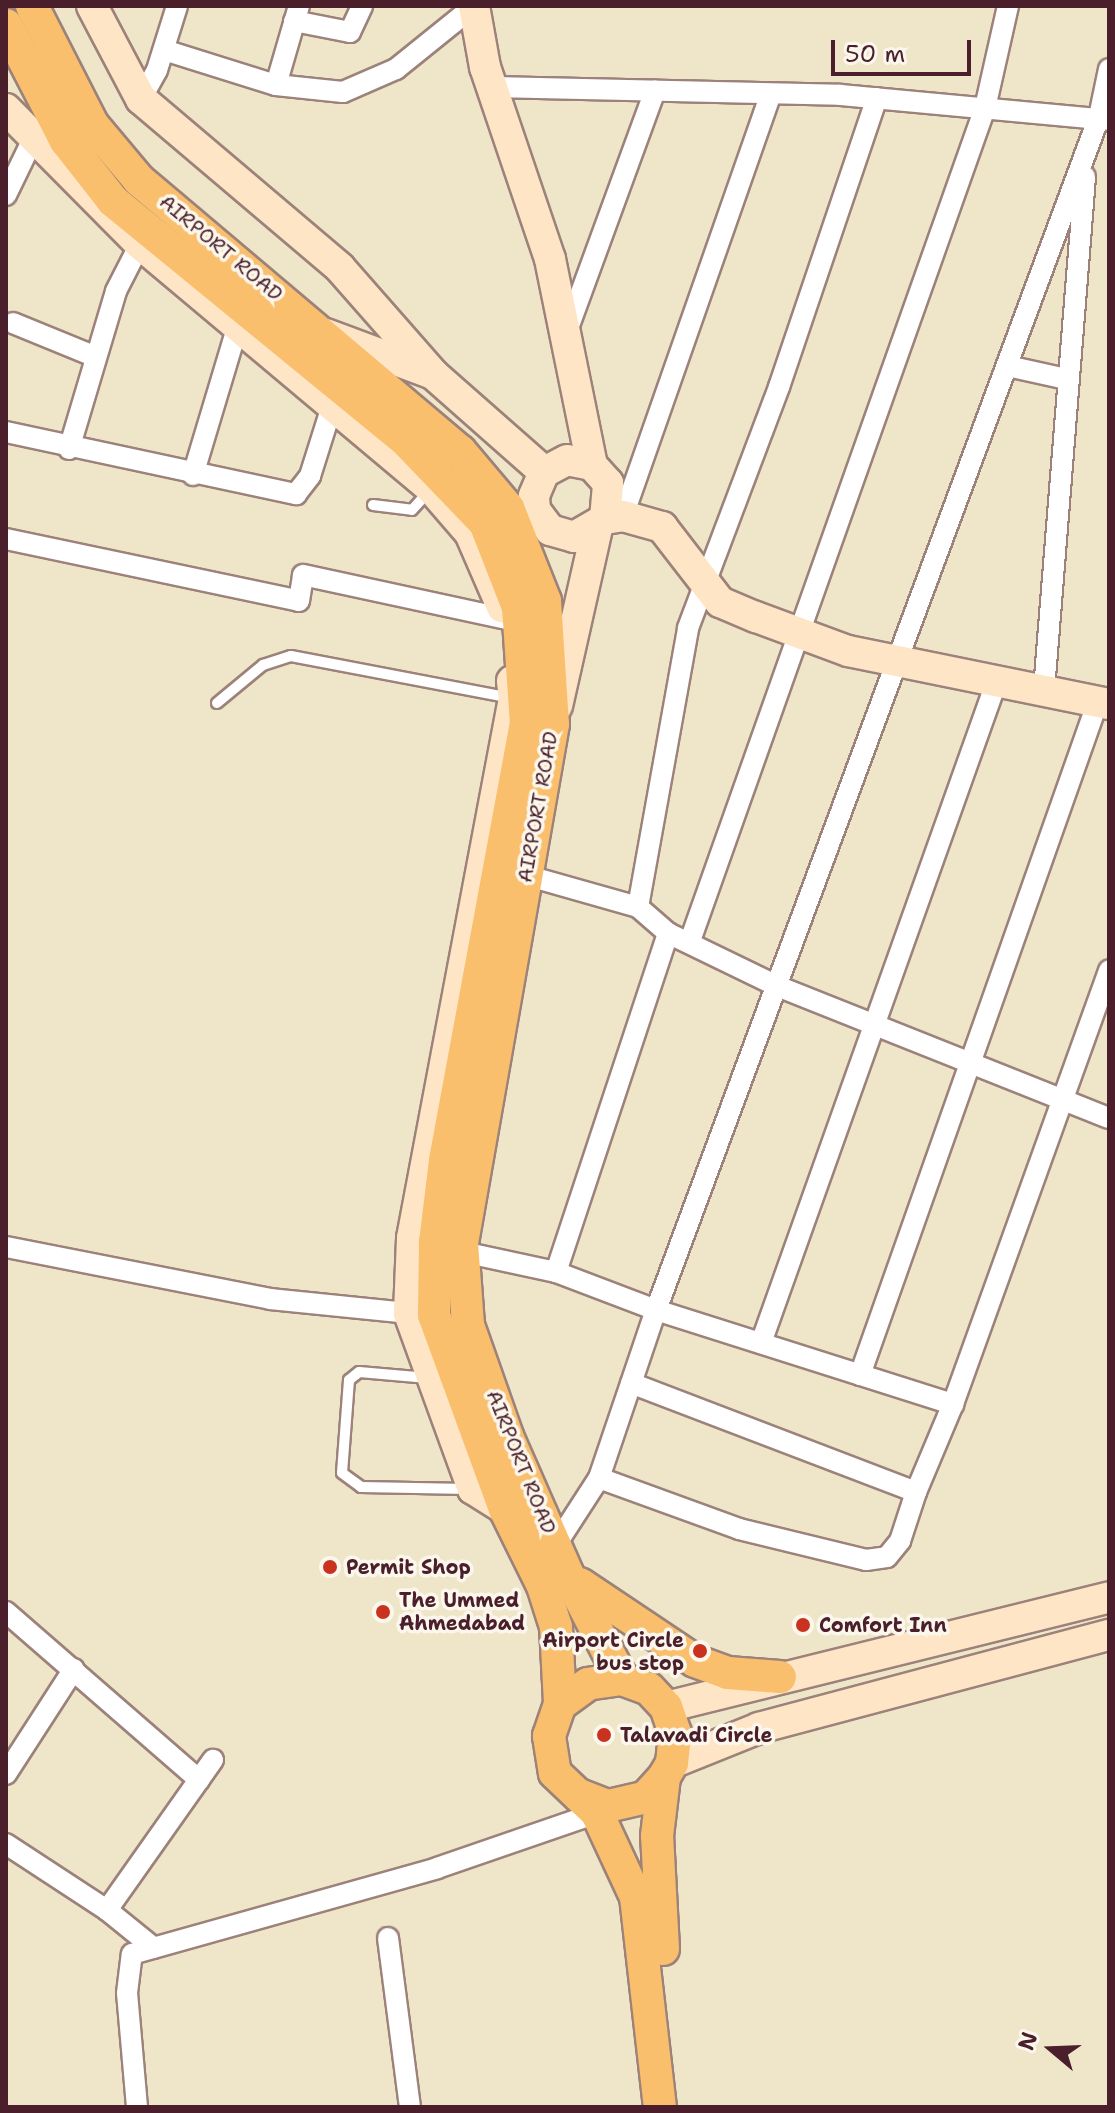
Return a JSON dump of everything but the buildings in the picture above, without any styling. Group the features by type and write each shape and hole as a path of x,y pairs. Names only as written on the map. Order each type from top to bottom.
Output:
{"main road":[{"name":"AIRPORT ROAD","path":"32,6 92,124 139,180 324,333 460,451 508,508 531,529 545,601 553,724 472,1165 463,1252 468,1325 561,1561 622,1679"},
{"name":"AIRPORT ROAD","path":"6,25 66,141 113,201 150,242 416,451 485,523 518,607 526,723 445,1161 435,1242 434,1315 505,1509 543,1586 556,1627 560,1704"},
{"path":"150,242 184,239 253,298 298,312"},
{"path":"561,1561 695,1661 728,1673 780,1677"},
{"path":"660,2107 636,1897 588,1804 555,1773 549,1736 560,1704 588,1684 622,1679 649,1689 666,1707 675,1733 657,1836 677,2107"},
{"path":"588,1804 608,1806 646,1797 668,1770"}],"street":[{"path":"92,6 141,99 340,268 433,374 544,472"},
{"path":"141,99 164,50 177,6"},
{"path":"276,85 296,14 350,32 362,6"},
{"path":"164,50 276,85 343,92 372,83 474,6 492,87 550,259 592,465 608,483 608,521"},
{"path":"690,941 985,108 1008,6"},
{"path":"561,1561 599,1478 656,1310 1087,149 1104,118 1109,69"},
{"path":"492,87 877,98 1104,118"},
{"path":"567,331 655,91"},
{"path":"553,724 608,521 771,94"},
{"path":"638,907 688,628 770,415 877,98"},
{"path":"6,109 238,325 431,488 470,533 507,619 514,698 412,1238 409,1313 430,1378 473,1489 505,1509"},
{"path":"6,195 34,137"},
{"path":"1044,690 1066,379 1087,149"},
{"path":"69,449 94,356 150,242"},
{"path":"13,323 94,356"},
{"path":"193,475 238,325"},
{"path":"324,333 433,374"},
{"path":"1007,366 1066,379"},
{"path":"6,432 69,449 296,494 310,476 333,403"},
{"path":"592,465 567,460 544,472 534,496 531,529 561,536 608,521 662,527 720,602 800,635 898,663 1104,702 970,1063 860,1375"},
{"path":"6,539 299,601 303,575 507,619"},
{"path":"761,1343 996,683"},
{"path":"525,875 638,907 668,933 690,941 777,986 1109,1118"},
{"path":"556,1272 668,933"},
{"path":"599,1478 753,1534 866,1560 887,1557 900,1541 916,1492 953,1404 1109,970"},
{"path":"6,1247 270,1299 409,1313"},
{"path":"463,1252 556,1272 656,1310 953,1404"},
{"path":"631,1383 916,1492"},
{"path":"666,1707 1109,1597"},
{"path":"6,1612 199,1780"},
{"path":"668,1770 759,1728 1109,1635"},
{"path":"6,1774 74,1669"},
{"path":"107,1910 213,1760"},
{"path":"137,2107 127,1993 132,1954 449,1864 588,1804"},
{"path":"6,1844 107,1910 154,1948"},
{"path":"388,1938 410,2107"}],"lane":[{"path":"373,505 412,510 431,488"},
{"path":"217,703 263,665 291,656 514,698"},
{"path":"430,1378 359,1372 349,1380 342,1473 361,1487 473,1489"}],"place":[{"name":"Permit Shop","path":"330,1567"},
{"name":"The Ummed Ahmedabad","path":"383,1612"},
{"name":"Comfort Inn","path":"803,1625"},
{"name":"Airport Circle bus stop","path":"700,1651"},
{"name":"Talavadi Circle","path":"604,1735"}]}
